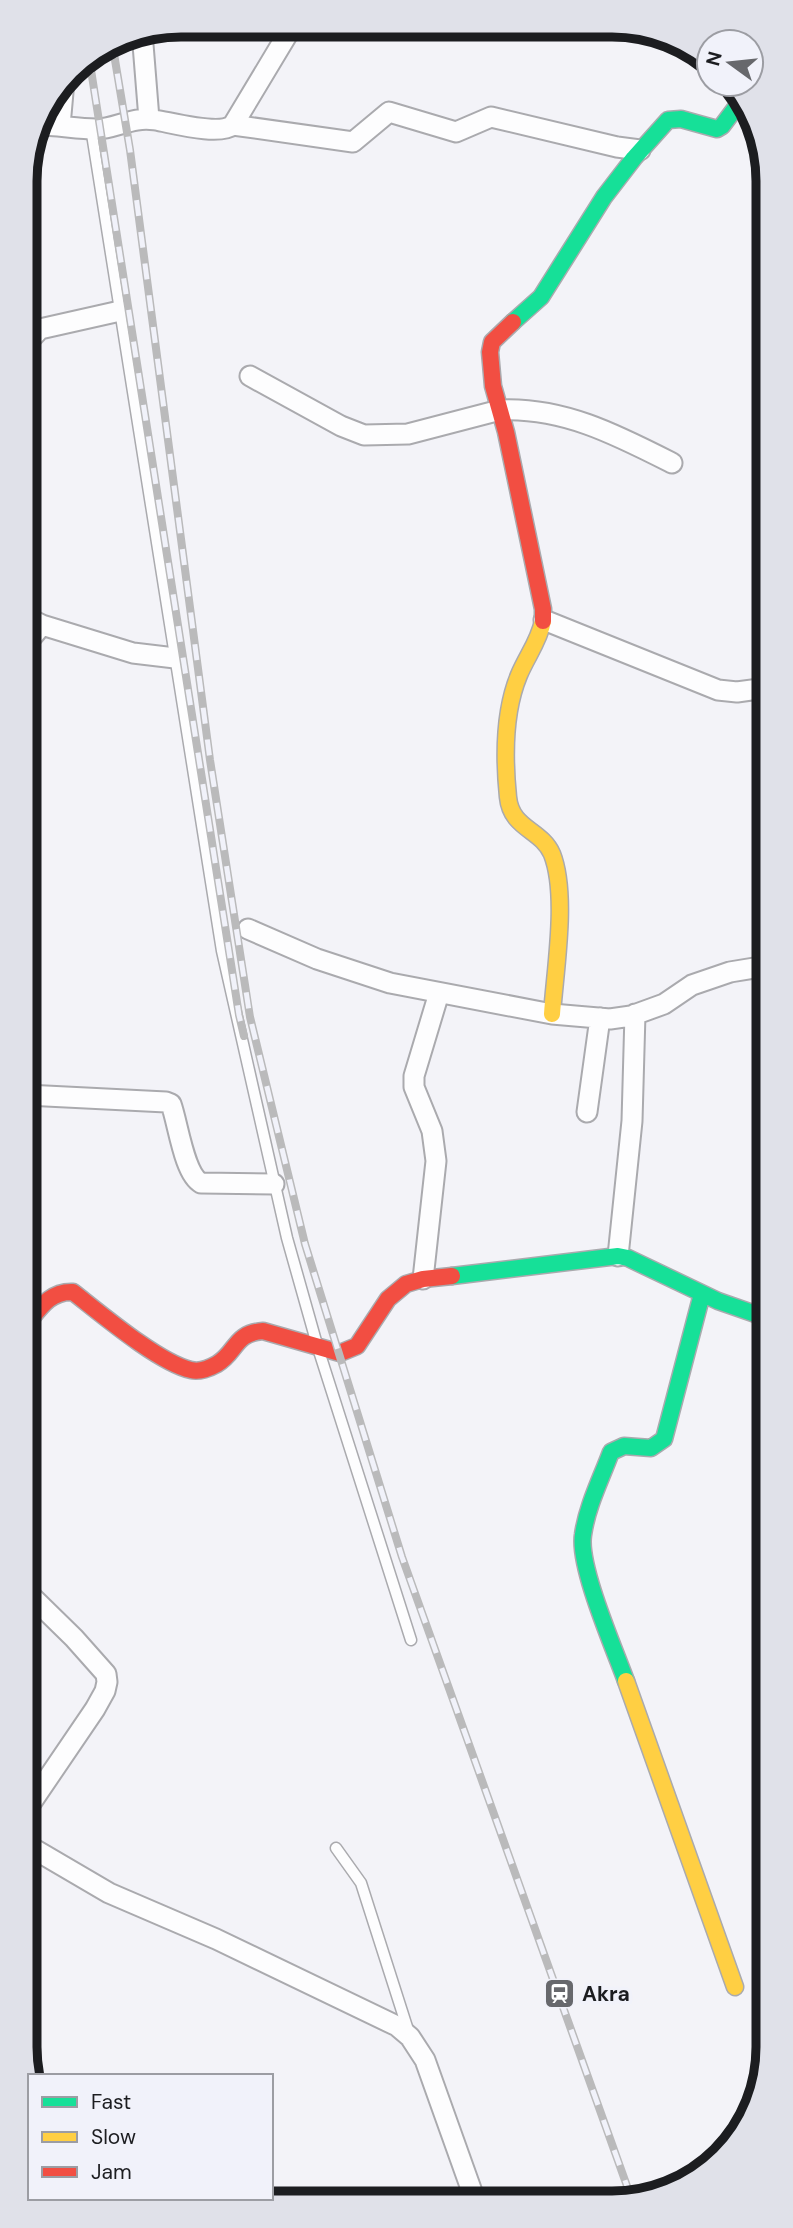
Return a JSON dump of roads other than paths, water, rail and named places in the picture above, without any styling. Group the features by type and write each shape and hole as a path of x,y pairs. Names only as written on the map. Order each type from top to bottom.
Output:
{"street":[{"path":"48,125 99,129 125,121 149,119 228,130 286,37"},
{"path":"143,42 149,119"},
{"path":"60,126 62,99"},
{"path":"552,1014 558,899 556,866 547,844 515,819 510,812 508,800 508,736 514,688 538,642 544,620 490,361 492,342 541,297 604,197 640,150 668,120 681,119 717,130 736,107"},
{"path":"233,125 353,142 389,112 456,132 491,117 640,150"},
{"path":"37,332 40,329 120,311"},
{"path":"250,376 341,426 364,435 408,434 500,410 537,412 573,419 609,431 672,463"},
{"path":"544,620 718,690 737,692 756,689"},
{"path":"37,622 133,653 175,658"},
{"path":"248,929 317,959 390,984 552,1014 610,1019 664,1004 692,985 730,972 756,968"},
{"path":"423,1279 436,1161 432,1131 414,1087 414,1076 439,993"},
{"path":"618,1256 632,1121 635,1014"},
{"path":"587,1112 600,1018"},
{"path":"37,1096 171,1104 189,1169 196,1181 274,1184"},
{"path":"37,1312 53,1294 65,1290 73,1292 170,1362 193,1370 205,1369 220,1362 241,1336 251,1331 263,1331 340,1353 357,1346 388,1299 406,1284 423,1279 618,1256 628,1258 702,1294 756,1314"},
{"path":"702,1294 664,1439 658,1447 650,1450 617,1446 611,1452 588,1512 582,1538 586,1566 735,1987"},
{"path":"37,1602 75,1638 106,1674 107,1682 95,1709 37,1794"},
{"path":"37,1851 109,1893 215,1938 397,2026 410,2037 425,2060 472,2191"}],"lane":[{"path":"91,128 222,951 287,1238 318,1348 411,1640"},
{"path":"336,1849 362,1883 410,2037"}],"railway":[{"path":"114,54 130,150 210,760 250,1017 305,1244 402,1557 628,2190"},
{"path":"91,68 244,1036"}],"place":[{"name":"Akra","path":"559,1994"}]}
